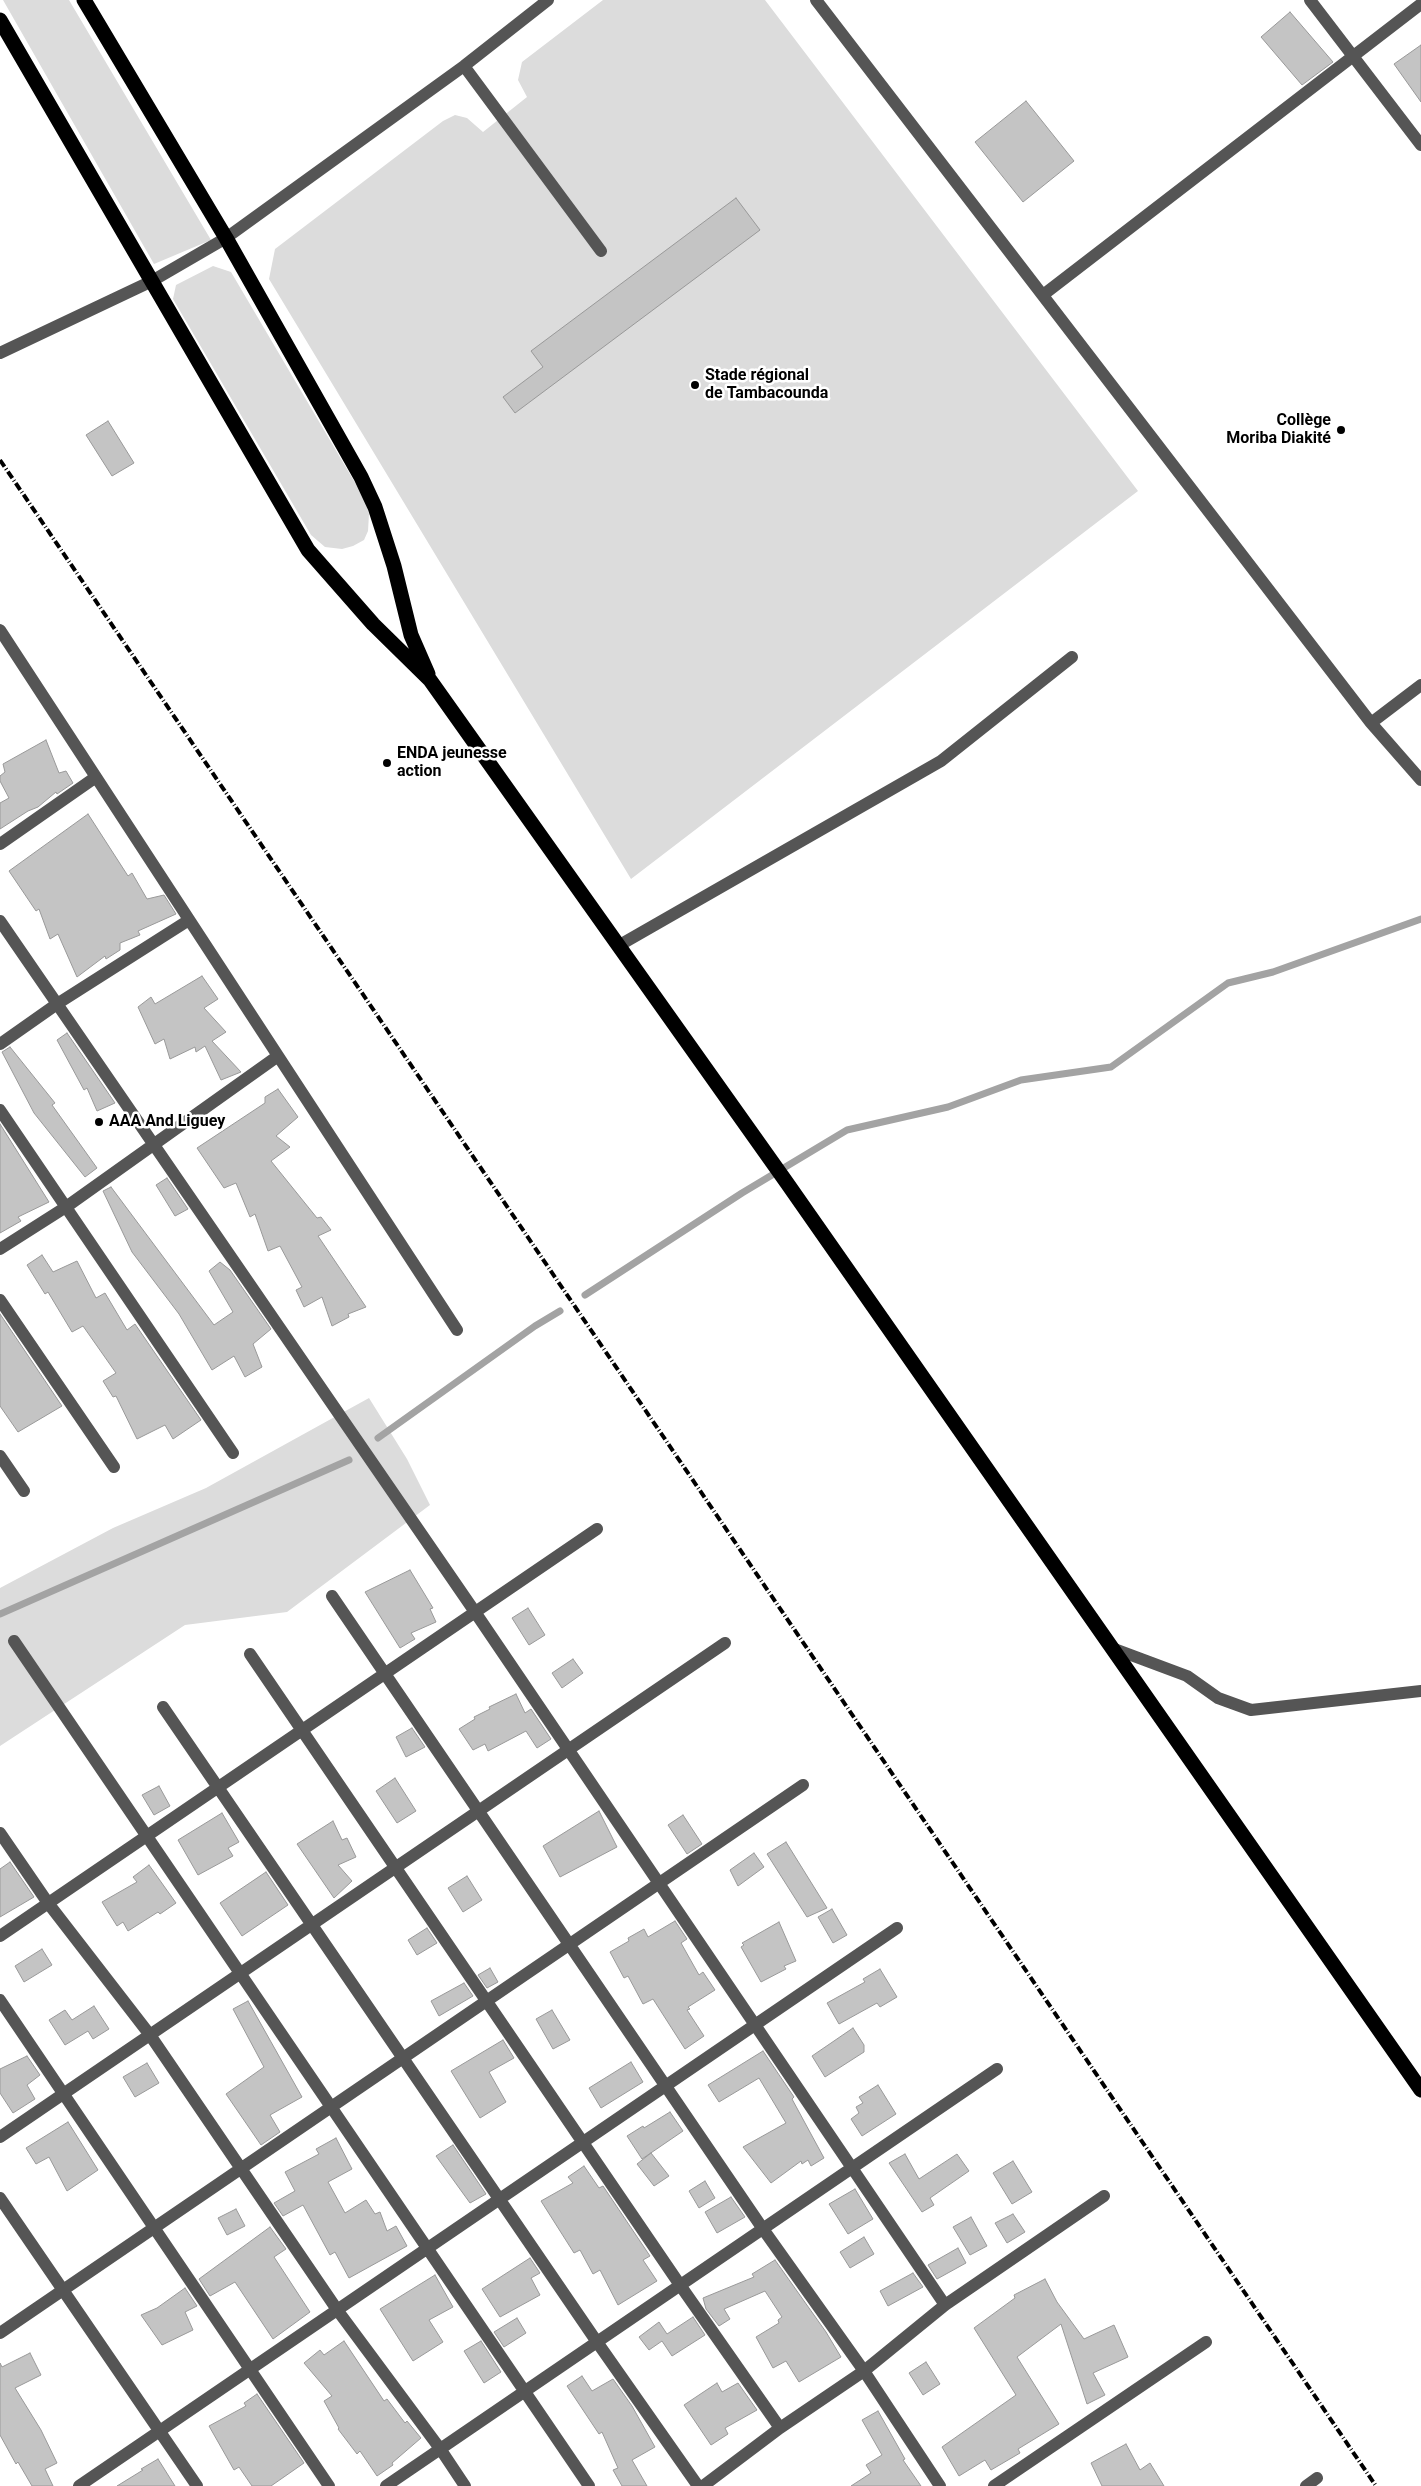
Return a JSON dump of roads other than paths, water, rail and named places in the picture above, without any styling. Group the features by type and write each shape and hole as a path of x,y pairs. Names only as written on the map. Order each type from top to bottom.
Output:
{"highway":[{"path":"84,0 226,238 361,477 375,507 394,566 412,635 430,680"},
{"path":"0,20 308,550 373,624 430,680 769,1157 1421,2090"}],"street":[{"path":"0,353 152,281 226,238 464,66 548,0"},
{"path":"816,0 1371,723 1421,780"},
{"path":"1310,0 1421,144"},
{"path":"1043,296 1421,4"},
{"path":"464,66 601,251"},
{"path":"0,630 5,648 96,777 457,1330"},
{"path":"618,946 941,761 1072,657"},
{"path":"1371,723 1421,684"},
{"path":"0,844 96,777"},
{"path":"0,1044 57,1004 189,920"},
{"path":"0,921 475,1612 945,2305"},
{"path":"0,1249 66,1207 278,1056"},
{"path":"0,1110 233,1453"},
{"path":"0,1300 114,1467"},
{"path":"0,1456 24,1490"},
{"path":"0,1936 596,1529"},
{"path":"332,1596 763,2229 864,2371 940,2486"},
{"path":"14,1641 589,2486"},
{"path":"0,2137 725,1643"},
{"path":"1112,1648 1187,1676 1218,1698 1251,1710 1421,1691"},
{"path":"250,1654 680,2285 780,2428"},
{"path":"163,1707 597,2342 698,2486"},
{"path":"0,2333 242,2170 804,1785"},
{"path":"0,1833 48,1903 150,2035 338,2311 441,2450 465,2486"},
{"path":"79,2486 897,1928"},
{"path":"0,2000 329,2486"},
{"path":"386,2486 996,2069"},
{"path":"704,2486 780,2428 864,2371 945,2305 1104,2196"},
{"path":"0,2198 197,2486"},
{"path":"994,2486 1206,2342"},
{"path":"1306,2486 1317,2478"}],"waterway":[{"path":"585,1295 742,1193 847,1130 948,1107 1021,1080 1111,1067 1228,983 1273,972 1421,919"},
{"path":"378,1438 535,1326 560,1311"},
{"path":"0,1614 349,1460"}],"railway":[{"path":"0,460 1376,2486"}],"place":[{"name":"Stade régional de Tambacounda","path":"695,385"},
{"name":"Collège Moriba Diakité","path":"1341,430"},
{"name":"ENDA jeunesse action","path":"387,763"},
{"name":"AAA And Liguey","path":"99,1122"}]}
